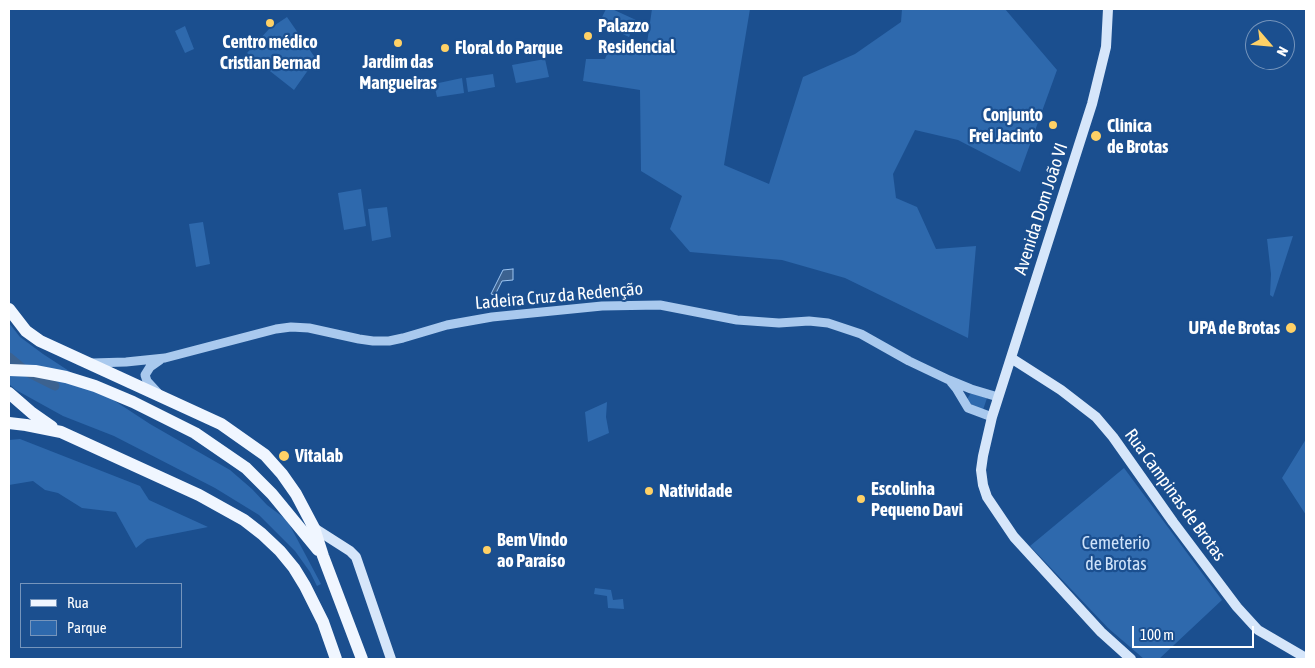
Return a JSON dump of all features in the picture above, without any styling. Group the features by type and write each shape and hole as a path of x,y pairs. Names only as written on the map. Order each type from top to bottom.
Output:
{"main road":[{"name":"Avenida Dom João VI","path":"1108,9 1106,47 1094,96 998,397 981,470 982,485 987,497 1014,537 1100,632 1131,659"},
{"path":"9,309 26,331 40,341 221,424 265,455 291,487 314,528 362,659"},
{"name":"Rua Campinas de Brotas","path":"1011,358 1068,395 1096,417 1113,436 1237,608 1258,630 1306,658"},
{"path":"9,370 35,371 66,377 95,386 133,402 195,433 246,468 272,494 323,556"},
{"path":"9,393 61,432 206,499 244,520 262,534 280,551 305,586 327,632 336,659"},
{"path":"9,424 26,425 61,432"},
{"path":"314,528 356,556 391,659"}],"street":[{"name":"Ladeira Cruz da Redenção","path":"87,362 126,362 165,358 276,329 291,327 359,339 389,341 447,325 485,318 602,306 660,305 738,320 779,323 809,321 828,323 860,334 949,380 998,397"},
{"name":"Ladeira Cruz da Redenção","path":"163,398 147,381 145,375 150,367 165,358"},
{"path":"949,380 965,404 973,411 992,417"},
{"path":"965,404 965,394 971,389"}],"green space":[{"path":"606,9 612,9 636,20 629,37 599,23"},
{"path":"652,9 750,9 724,165 769,184 803,77 855,54 901,22 902,9 1005,9 1057,70 1020,172 958,140 915,130 893,174 896,198 917,207 936,249 976,246 968,338 845,278 782,260 690,252 670,229 682,196 641,171 640,90 583,81 586,59 605,59 612,42 646,50"},
{"path":"287,17 316,59 294,90 247,53 269,29"},
{"path":"185,26 194,49 185,53 175,31"},
{"path":"545,59 549,77 516,83 512,65"},
{"path":"493,74 495,87 468,92 466,78"},
{"path":"462,78 464,93 437,97 434,84"},
{"path":"361,189 366,226 344,230 338,193"},
{"path":"387,207 391,237 372,241 368,209"},
{"path":"203,222 210,264 196,267 189,224"},
{"path":"1293,236 1273,297 1270,295 1271,274 1267,239"},
{"path":"9,323 20,337 43,354 150,424 230,470 267,505 287,520 321,584 317,586 310,572 295,551 259,515 215,488 114,436 63,416 16,390 9,384"},
{"path":"971,393 987,398 983,410 970,406 967,399"},
{"path":"607,402 606,417 609,433 588,442 585,412"},
{"path":"20,439 140,486 149,500 208,527 147,539 136,548 116,512 82,508 58,493 45,490 33,481 9,485 9,440"},
{"path":"1306,439 1306,515 1282,478"},
{"name":"Cemeterio de Brotas","path":"1124,468 1222,600 1159,659 1144,659 1108,628 1030,546"},
{"path":"595,588 611,590 613,600 623,599 624,609 608,608 607,596 594,594"}],"shaded area":[{"path":"513,269 513,280 502,281 495,295 491,294 503,270"}],"waterway":[{"path":"9,357 27,372 55,386"}],"place":[{"name":"Centro médico Cristian Bernad","path":"270,23"},
{"name":"Palazzo Residencial","path":"588,36"},
{"name":"Jardim das Mangueiras","path":"398,43"},
{"name":"Floral do Parque","path":"445,48"},
{"name":"Conjunto Frei Jacinto","path":"1053,125"},
{"name":"Clinica de Brotas","path":"1096,136"},
{"name":"UPA de Brotas","path":"1291,328"},
{"name":"Vitalab","path":"284,456"},
{"name":"Natividade","path":"649,491"},
{"name":"Escolinha Pequeno Davi","path":"861,499"},
{"name":"Bem Vindo ao Paraíso","path":"487,550"}]}
